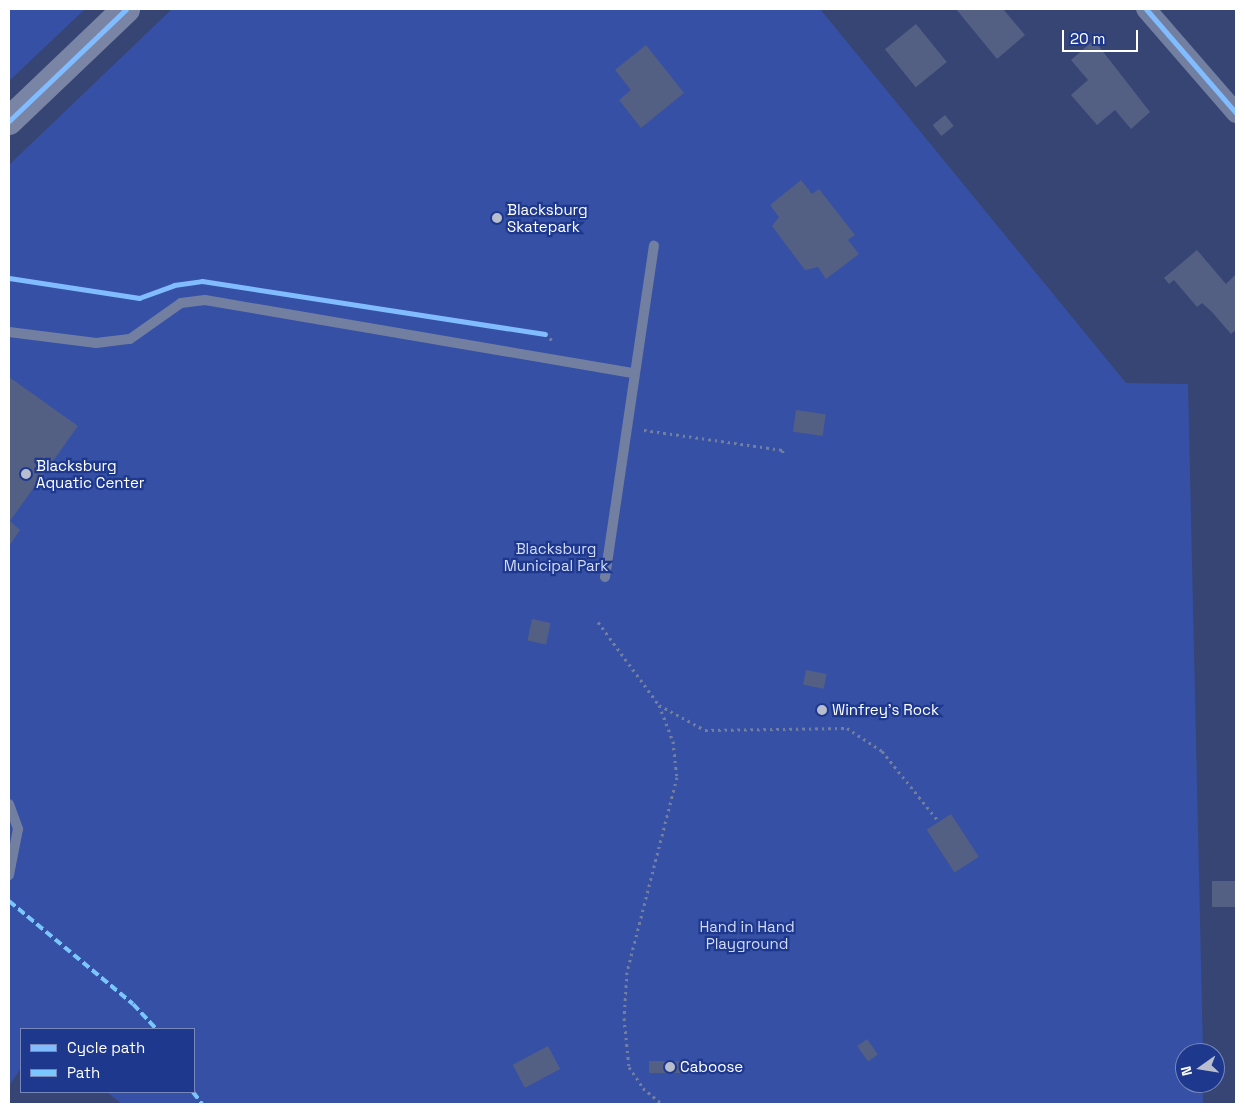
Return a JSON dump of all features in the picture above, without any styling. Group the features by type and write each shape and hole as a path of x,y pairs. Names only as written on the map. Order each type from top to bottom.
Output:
{"main road":[{"path":"9,121 126,9"}],"street":[{"path":"1146,9 1236,113"}],"lane":[{"path":"605,578 654,246"},
{"path":"9,332 96,343 130,339 181,303 205,300 634,373"},
{"path":"9,804 18,829 9,875"}],"path":[{"path":"535,333 545,334"},
{"path":"656,432 783,450 782,455"},
{"path":"598,622 658,705 673,741 677,777 627,972 624,1018 629,1067 643,1088 662,1104"},
{"path":"658,705 705,730 847,728 882,751 939,822"}],"green space":[{"path":"9,9 85,9 9,81"},
{"name":"Blacksburg Municipal Park","path":"172,9 820,9 1126,383 1188,384 1203,1043 1175,1043 1175,1093 1203,1093 1203,1104 122,1104 108,1093 195,1093 195,1028 20,1028 20,1070 9,1086 9,165"}],"building":[{"path":"956,9 1003,9 1025,35 997,59"},
{"path":"916,24 947,62 916,87 885,49"},
{"path":"1094,40 1150,112 1131,129 1115,110 1097,125 1071,95 1088,80 1071,60"},
{"path":"646,45 684,93 641,128 619,100 631,90 615,70"},
{"path":"945,115 954,126 941,136 933,125"},
{"path":"801,180 812,194 819,189 855,235 848,240 859,254 826,279 818,267 805,270 772,226 779,217 770,205"},
{"path":"1197,250 1226,284 1236,274 1236,330 1231,334 1202,303 1197,307 1174,280 1169,284 1164,278"},
{"name":"Blacksburg Aquatic Center","path":"9,377 78,426 10,521 20,530 9,546"},
{"path":"796,410 826,414 823,436 793,432"},
{"path":"532,619 551,623 546,644 527,641"},
{"path":"806,670 827,674 824,689 803,685"},
{"path":"951,814 979,857 954,873 927,830"},
{"path":"1212,881 1236,881 1236,907 1212,907"},
{"path":"867,1039 878,1055 868,1061 857,1046"},
{"path":"548,1046 560,1069 525,1088 513,1065"},
{"name":"Caboose","path":"649,1061 691,1061 691,1073 649,1073"}],"marked path":[{"path":"9,901 133,1004 155,1028"},
{"path":"194,1093 202,1104"}],"cycle path":[{"path":"9,121 126,9"},
{"path":"1146,9 1236,113"},
{"path":"9,278 139,298 174,285 202,281 545,334"}],"place":[{"name":"Blacksburg Skatepark","path":"497,218"},
{"name":"Blacksburg Aquatic Center","path":"26,474"},
{"name":"Winfrey’s Rock","path":"822,710"},
{"name":"Caboose","path":"670,1067"}],"park label":[{"name":"Hand in Hand Playground","path":"747,934"}]}
